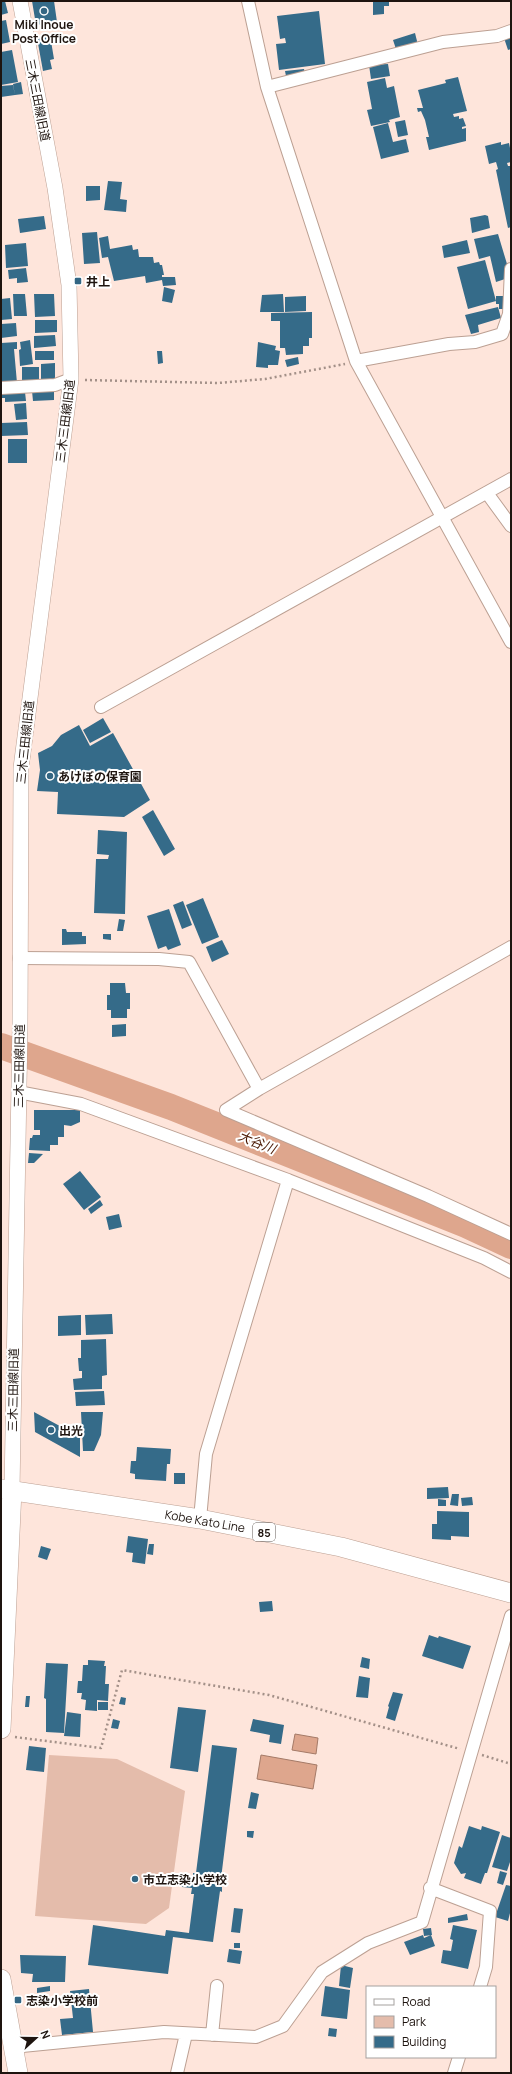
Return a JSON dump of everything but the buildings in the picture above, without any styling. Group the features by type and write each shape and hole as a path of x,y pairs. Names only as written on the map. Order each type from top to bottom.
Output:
{"main road":[{"name":"Kobe Kato Line","path":"6,1489 200,1519 342,1547 511,1594"},
{"path":"5,1732 6,1489"},
{"path":"1,1979 12,2047 18,2073"}],"street":[{"name":"三木三田線旧道","path":"6,1489 20,1027 19,958 21,768 71,379 69,285 55,188 20,1"},
{"path":"248,1 267,87 356,361 511,642"},
{"path":"267,87 443,42 497,36 511,31"},
{"path":"356,361 448,344 476,342 502,334 509,314 511,269"},
{"path":"1,388 55,385 71,379"},
{"path":"101,707 511,479"},
{"path":"487,493 511,526"},
{"path":"511,947 259,1089 226,1110 428,1196 511,1234"},
{"path":"19,958 159,959 189,962 259,1089"},
{"path":"18,1092 80,1104 288,1180 484,1258 511,1272"},
{"path":"200,1519 206,1454 288,1180"},
{"path":"12,2047 164,2032 256,2037 283,2026 322,1972 368,1943 422,1922 430,1888 511,1616"},
{"path":"430,1888 490,1911 486,1967 480,1986"},
{"path":"212,2035 217,1986"},
{"path":"177,2073 186,2034"},
{"path":"454,2073 459,2058"}],"path":[{"path":"71,379 218,383 265,379 356,361"},
{"path":"5,1732 101,1748 122,1670 269,1695 511,1764"}],"green space":[{"path":"49,1755 117,1759 185,1791 169,1908 146,1924 35,1916"}],"shaded area":[{"path":"295,1734 318,1738 316,1754 292,1750"},
{"path":"261,1755 317,1765 313,1789 257,1779"}],"waterway":[{"name":"大谷川","path":"1,1046 171,1107 466,1225 511,1246"}],"place":[{"name":"Miki Inoue Post Office","path":"44,11"},
{"name":"井上","path":"78,281"},
{"name":"あけぼの保育園","path":"50,776"},
{"name":"出光","path":"51,1430"},
{"name":"市立志染小学校","path":"135,1879"},
{"name":"志染小学校前","path":"18,2000"}]}
